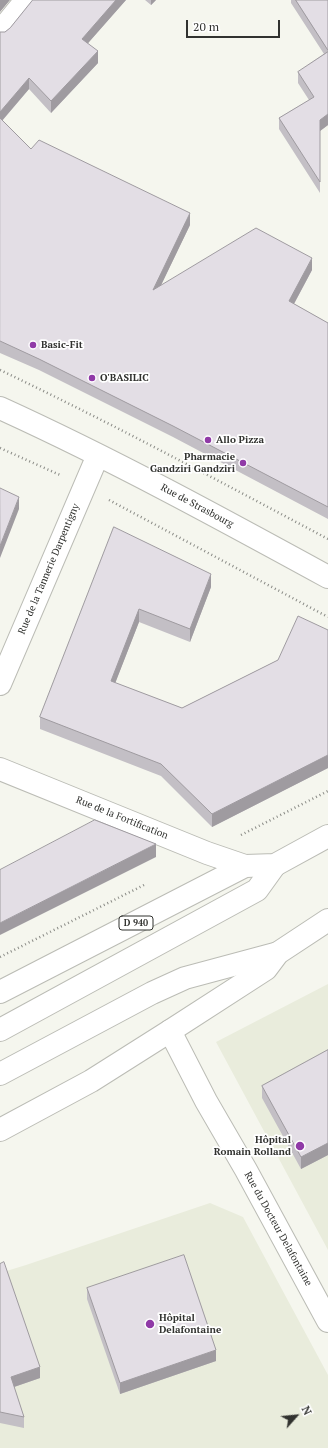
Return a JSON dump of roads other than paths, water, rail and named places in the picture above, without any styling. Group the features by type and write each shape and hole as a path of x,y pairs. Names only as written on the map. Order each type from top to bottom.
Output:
{"main road":[{"path":"0,32 26,0"},
{"name":"Rue de Strasbourg","path":"0,408 62,436 328,577"},
{"name":"Rue de la Tannerie Darpentigny","path":"0,684 91,490 98,455"},
{"name":"Rue de la Fortification","path":"0,769 207,853 244,866"},
{"name":"D 940","path":"0,992 244,866 275,865 328,836"},
{"path":"0,1030 257,890 275,865"},
{"path":"0,1074 152,993 185,978 278,953 328,920"},
{"path":"0,1130 91,1081 170,1031 266,969 278,953"},
{"name":"Rue du Docteur Delafontaine","path":"170,1031 206,1100 328,1321"}],"place":[{"name":"Basic-Fit","path":"33,345"},
{"name":"O'BASILIC","path":"92,378"},
{"name":"Allo Pizza","path":"208,440"},
{"name":"Pharmacie Gandziri Gandziri","path":"243,463"},
{"name":"Hôpital Romain Rolland","path":"300,1146"},
{"name":"Hôpital Delafontaine","path":"150,1324"}]}
